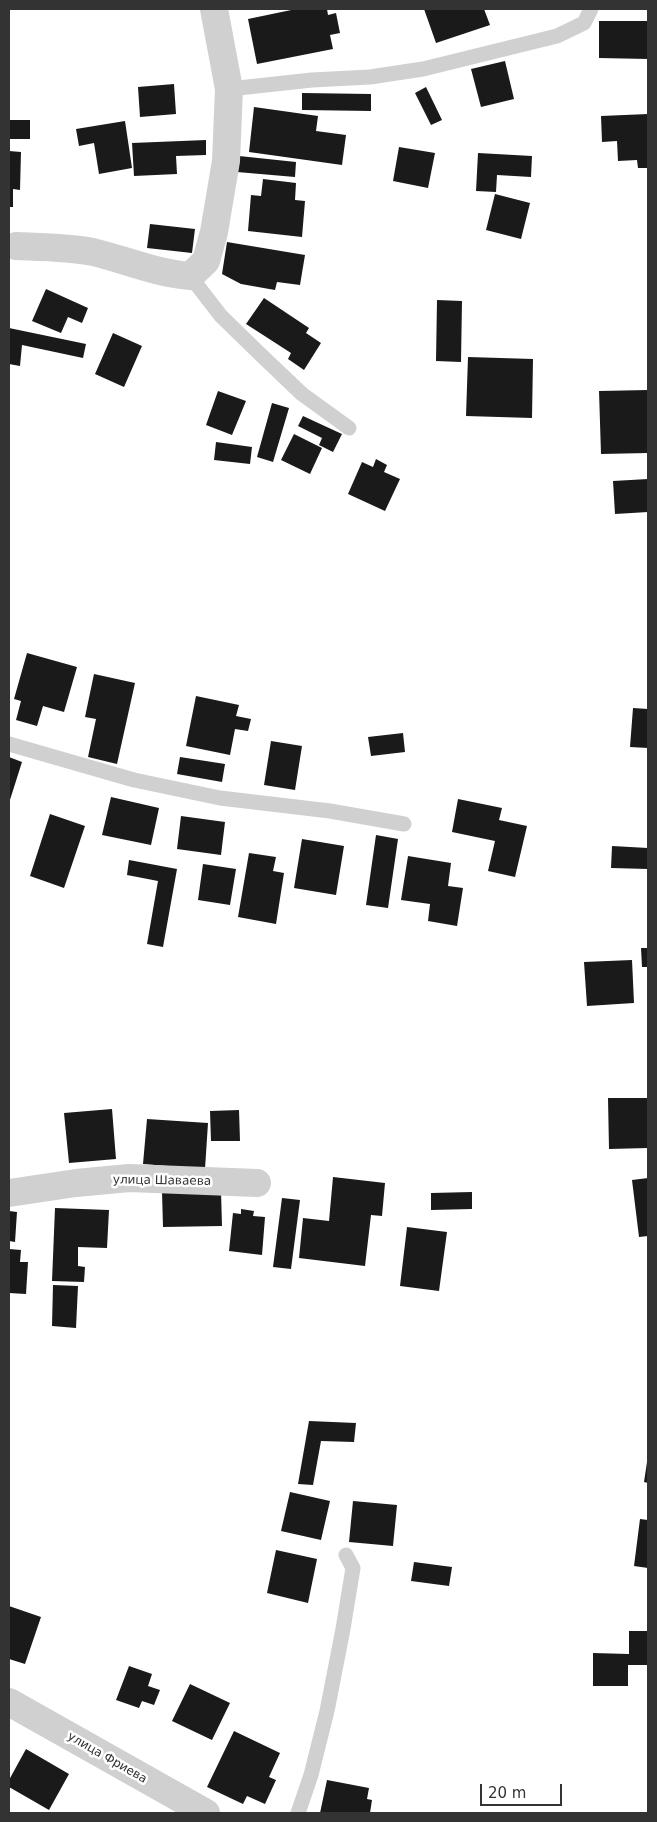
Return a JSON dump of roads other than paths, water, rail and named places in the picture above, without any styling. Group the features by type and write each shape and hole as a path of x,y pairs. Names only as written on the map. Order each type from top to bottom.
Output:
{"street":[{"path":"11,250 54,247 92,252 146,269 190,276 206,261 214,232 226,161 229,89 214,9"},
{"name":"улица Шаваева","path":"9,1193 76,1183 129,1178 257,1183"},
{"name":"улица Фриева","path":"9,1702 206,1813"}],"lane":[{"path":"229,89 312,80 370,77 423,70 557,36 584,22 591,9"},
{"path":"190,276 221,316 260,354 302,394 349,428"},
{"path":"9,744 134,780 201,794 330,811 404,824"},
{"path":"298,1813 311,1775 344,1629 353,1568 346,1555"}]}
